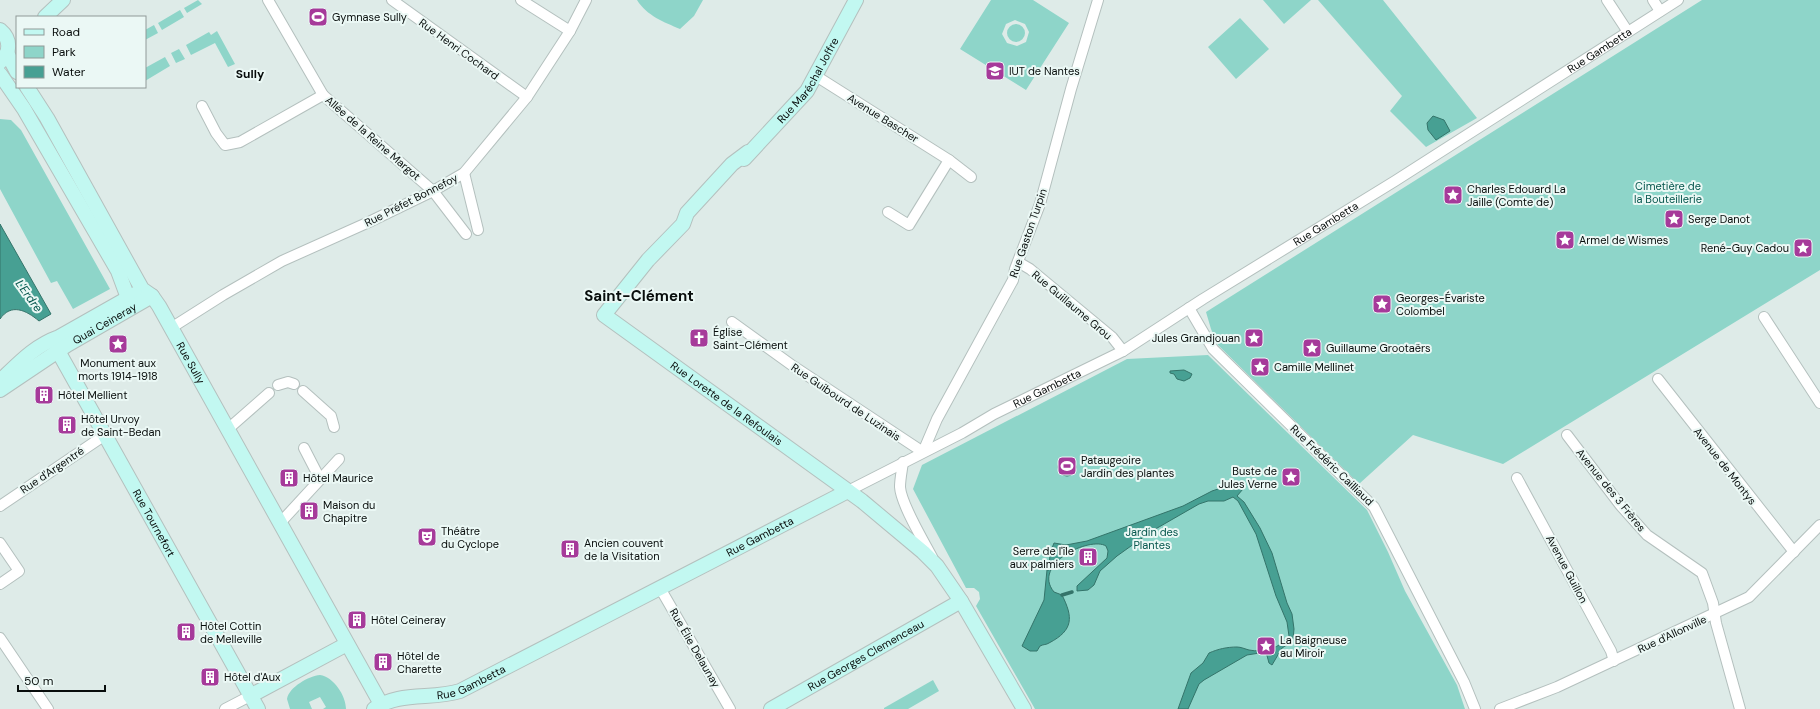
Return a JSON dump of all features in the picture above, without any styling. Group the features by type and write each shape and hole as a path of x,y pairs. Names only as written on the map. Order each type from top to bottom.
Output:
{"main road":[{"path":"46,16 63,0"},
{"name":"Rue Maréchal Joffre","path":"604,315 648,260 683,224 692,220 737,168 748,152 797,102 816,76 856,0"},
{"path":"0,30 6,36 8,50 16,70"},
{"path":"0,74 24,108 112,260 124,284 128,298"},
{"name":"Rue Sully","path":"28,88 51,125 147,293 172,328 280,523 336,620 380,707"},
{"name":"Quai Ceineray","path":"0,390 59,344 128,298 147,293"},
{"name":"Quai Ceineray","path":"0,381 29,352 48,341 59,344 147,293"},
{"name":"Rue Lorette de la Refoulais","path":"604,315 866,504 923,552 937,566 962,601 1024,709"},
{"name":"Rue Tournefort","path":"59,344 105,435 258,709"},
{"name":"Rue Gambetta","path":"380,707 399,698 450,694 460,690 848,491"},
{"name":"Rue Georges Clemenceau","path":"771,709 962,601"},
{"path":"250,696 347,644"}],"street":[{"name":"Allée de la Reine Margot","path":"268,0 323,96 433,191 466,234"},
{"name":"Rue Henri Cochard","path":"392,0 527,97"},
{"path":"521,0 570,31"},
{"name":"Rue Préfet Bonnefoy","path":"172,328 282,260 433,191 464,173 527,97 570,31 586,0"},
{"name":"Rue Gaston Turpin","path":"923,452 937,419 1013,280 1015,269 1040,204 1071,89 1098,0"},
{"path":"1607,0 1628,32"},
{"path":"1653,0 1660,11"},
{"name":"Rue Gambetta","path":"848,491 1123,351 1678,0"},
{"name":"Avenue Bascher","path":"816,76 949,160 971,177"},
{"path":"202,106 216,133 226,145 240,142 323,96"},
{"path":"888,212 909,225 949,160"},
{"path":"464,173 478,230"},
{"name":"Rue Guillaume Grou","path":"1018,262 1030,269 1112,338 1123,351"},
{"name":"Rue Frédéric Cailliaud","path":"1189,308 1213,349 1374,507 1464,682 1475,709"},
{"path":"1764,317 1820,404"},
{"name":"Rue Guibourd de Luzinais","path":"732,322 793,366 923,452"},
{"name":"Avenue de Montys","path":"1658,379 1794,552"},
{"path":"278,385 288,382 294,384"},
{"path":"303,391 331,416 334,427"},
{"path":"228,429 269,393"},
{"name":"Rue d'Argentré","path":"0,506 105,435"},
{"name":"Avenue des 3 Frères","path":"1567,435 1621,506 1647,536 1702,573 1713,603 1740,709"},
{"path":"304,448 320,479"},
{"path":"280,523 339,458"},
{"path":"903,462 900,486 901,492 907,509 937,566"},
{"name":"Avenue Guillon","path":"1517,478 1611,651 1614,661"},
{"name":"Rue d'Allonville","path":"1500,709 1557,687 1715,614 1752,595 1820,525"},
{"path":"0,543 19,571 0,584"},
{"name":"Rue Élie Delaunay","path":"660,588 730,709"},
{"path":"0,638 48,709"},
{"path":"225,709 250,696"}],"green space":[{"path":"198,0 202,4 187,13 184,8"},
{"path":"637,0 703,0 694,16 680,29 651,14 641,6"},
{"path":"991,0 1033,0 1069,23 1026,90 960,49","holes":["1015,20 1025,24 1029,32 1026,42 1017,46 1007,43 1002,34 1006,24"]},
{"path":"1263,0 1311,0 1284,24"},
{"path":"1318,0 1383,0 1477,118 1426,147 1390,111 1402,96"},
{"name":"Cimetière de la Bouteillerie","path":"1702,0 1820,0 1820,270 1503,464 1413,435 1359,484 1218,345 1206,312"},
{"path":"180,10 184,17 162,30 158,23"},
{"path":"1240,18 1269,49 1236,79 1208,47"},
{"path":"1016,24 1022,27 1025,33 1022,39 1016,42 1010,39 1007,33 1010,27"},
{"path":"154,25 158,33 146,39 146,29"},
{"path":"217,31 235,64 228,67 215,43 191,55 186,45 209,32 211,35"},
{"path":"179,49 185,59 176,63 171,53"},
{"path":"165,57 170,66 146,80 146,67"},
{"path":"0,119 11,120 21,130 110,289 73,309 57,281 51,283 0,189"},
{"name":"Jardin des Plantes","path":"1208,355 1367,510 1405,591 1457,685 1465,709 1035,709 976,606 980,599 979,592 974,588 966,588 913,489 922,465 1127,359"},
{"path":"320,675 330,679 338,688 344,698 346,709 323,709 326,707 320,697 309,702 312,709 290,709 287,699 291,690 305,680"},
{"path":"933,680 939,691 908,709 884,709 884,708"}],"water":[{"path":"1433,116 1444,120 1450,131 1436,140 1428,130 1427,123"},
{"name":"L'Erdre","path":"0,224 51,314 39,321 24,311 19,310 9,311 0,319"},
{"path":"1184,370 1192,374 1190,378 1184,381 1177,379 1174,374 1170,373 1170,371"},
{"name":"Pataugeoire Jardin des plantes","path":"1067,458 1073,461 1076,467 1073,473 1067,476 1061,473 1058,467 1061,461"},
{"path":"1227,486 1239,486 1243,489 1237,496 1244,502 1260,528 1272,553 1287,603 1292,614 1294,629 1293,639 1282,648 1272,665 1269,663 1266,652 1247,655 1204,680 1199,684 1188,709 1178,709 1191,673 1203,663 1209,653 1223,648 1233,647 1240,647 1254,651 1271,649 1281,644 1289,636 1287,622 1276,596 1256,534 1238,501 1233,497 1224,501 1208,501 1199,504 1152,531 1117,556 1100,571 1094,585 1088,590 1077,591 1077,586 1107,558 1108,551 1106,546 1098,544 1088,545 1065,555 1056,563 1050,572 1049,582 1054,592 1062,595 1066,603 1069,616 1067,628 1063,633 1048,644 1040,646 1037,651 1030,651 1022,646 1044,600 1047,570 1049,570 1050,553 1054,543 1066,545 1087,541 1183,506 1212,491"}],"waterway":[{"path":"1062,595 1072,592"}],"place":[{"name":"Gymnase Sully","path":"318,17"},
{"name":"IUT de Nantes","path":"995,71"},
{"name":"Charles Edouard La Jaille (Comte de)","path":"1453,195"},
{"name":"Serge Danot","path":"1674,219"},
{"name":"Armel de Wismes","path":"1565,240"},
{"name":"René-Guy Cadou","path":"1803,248"},
{"name":"Georges-Évariste Colombel","path":"1382,304"},
{"name":"Église Saint-Clément","path":"699,338"},
{"name":"Jules Grandjouan","path":"1254,338"},
{"name":"Monument aux morts 1914-1918","path":"118,344"},
{"name":"Guillaume Grootaërs","path":"1312,348"},
{"name":"Camille Mellinet","path":"1260,367"},
{"name":"Hôtel Mellient","path":"44,395"},
{"name":"Hôtel Urvoy de Saint-Bedan","path":"67,425"},
{"name":"Pataugeoire Jardin des plantes","path":"1067,466"},
{"name":"Buste de Jules Verne","path":"1291,477"},
{"name":"Hôtel Maurice","path":"289,478"},
{"name":"Maison du Chapitre","path":"309,511"},
{"name":"Théâtre du Cyclope","path":"427,537"},
{"name":"Ancien couvent de la Visitation","path":"570,549"},
{"name":"Serre de l'île aux palmiers","path":"1088,557"},
{"name":"Hôtel Ceineray","path":"357,620"},
{"name":"Hôtel Cottin de Melleville","path":"186,632"},
{"name":"La Baigneuse au Miroir","path":"1266,646"},
{"name":"Hôtel de Charette","path":"383,662"},
{"name":"Hôtel d'Aux","path":"210,677"}],"district":[{"name":"Sully","path":"250,74"},
{"name":"Saint-Clément","path":"639,296"}]}
